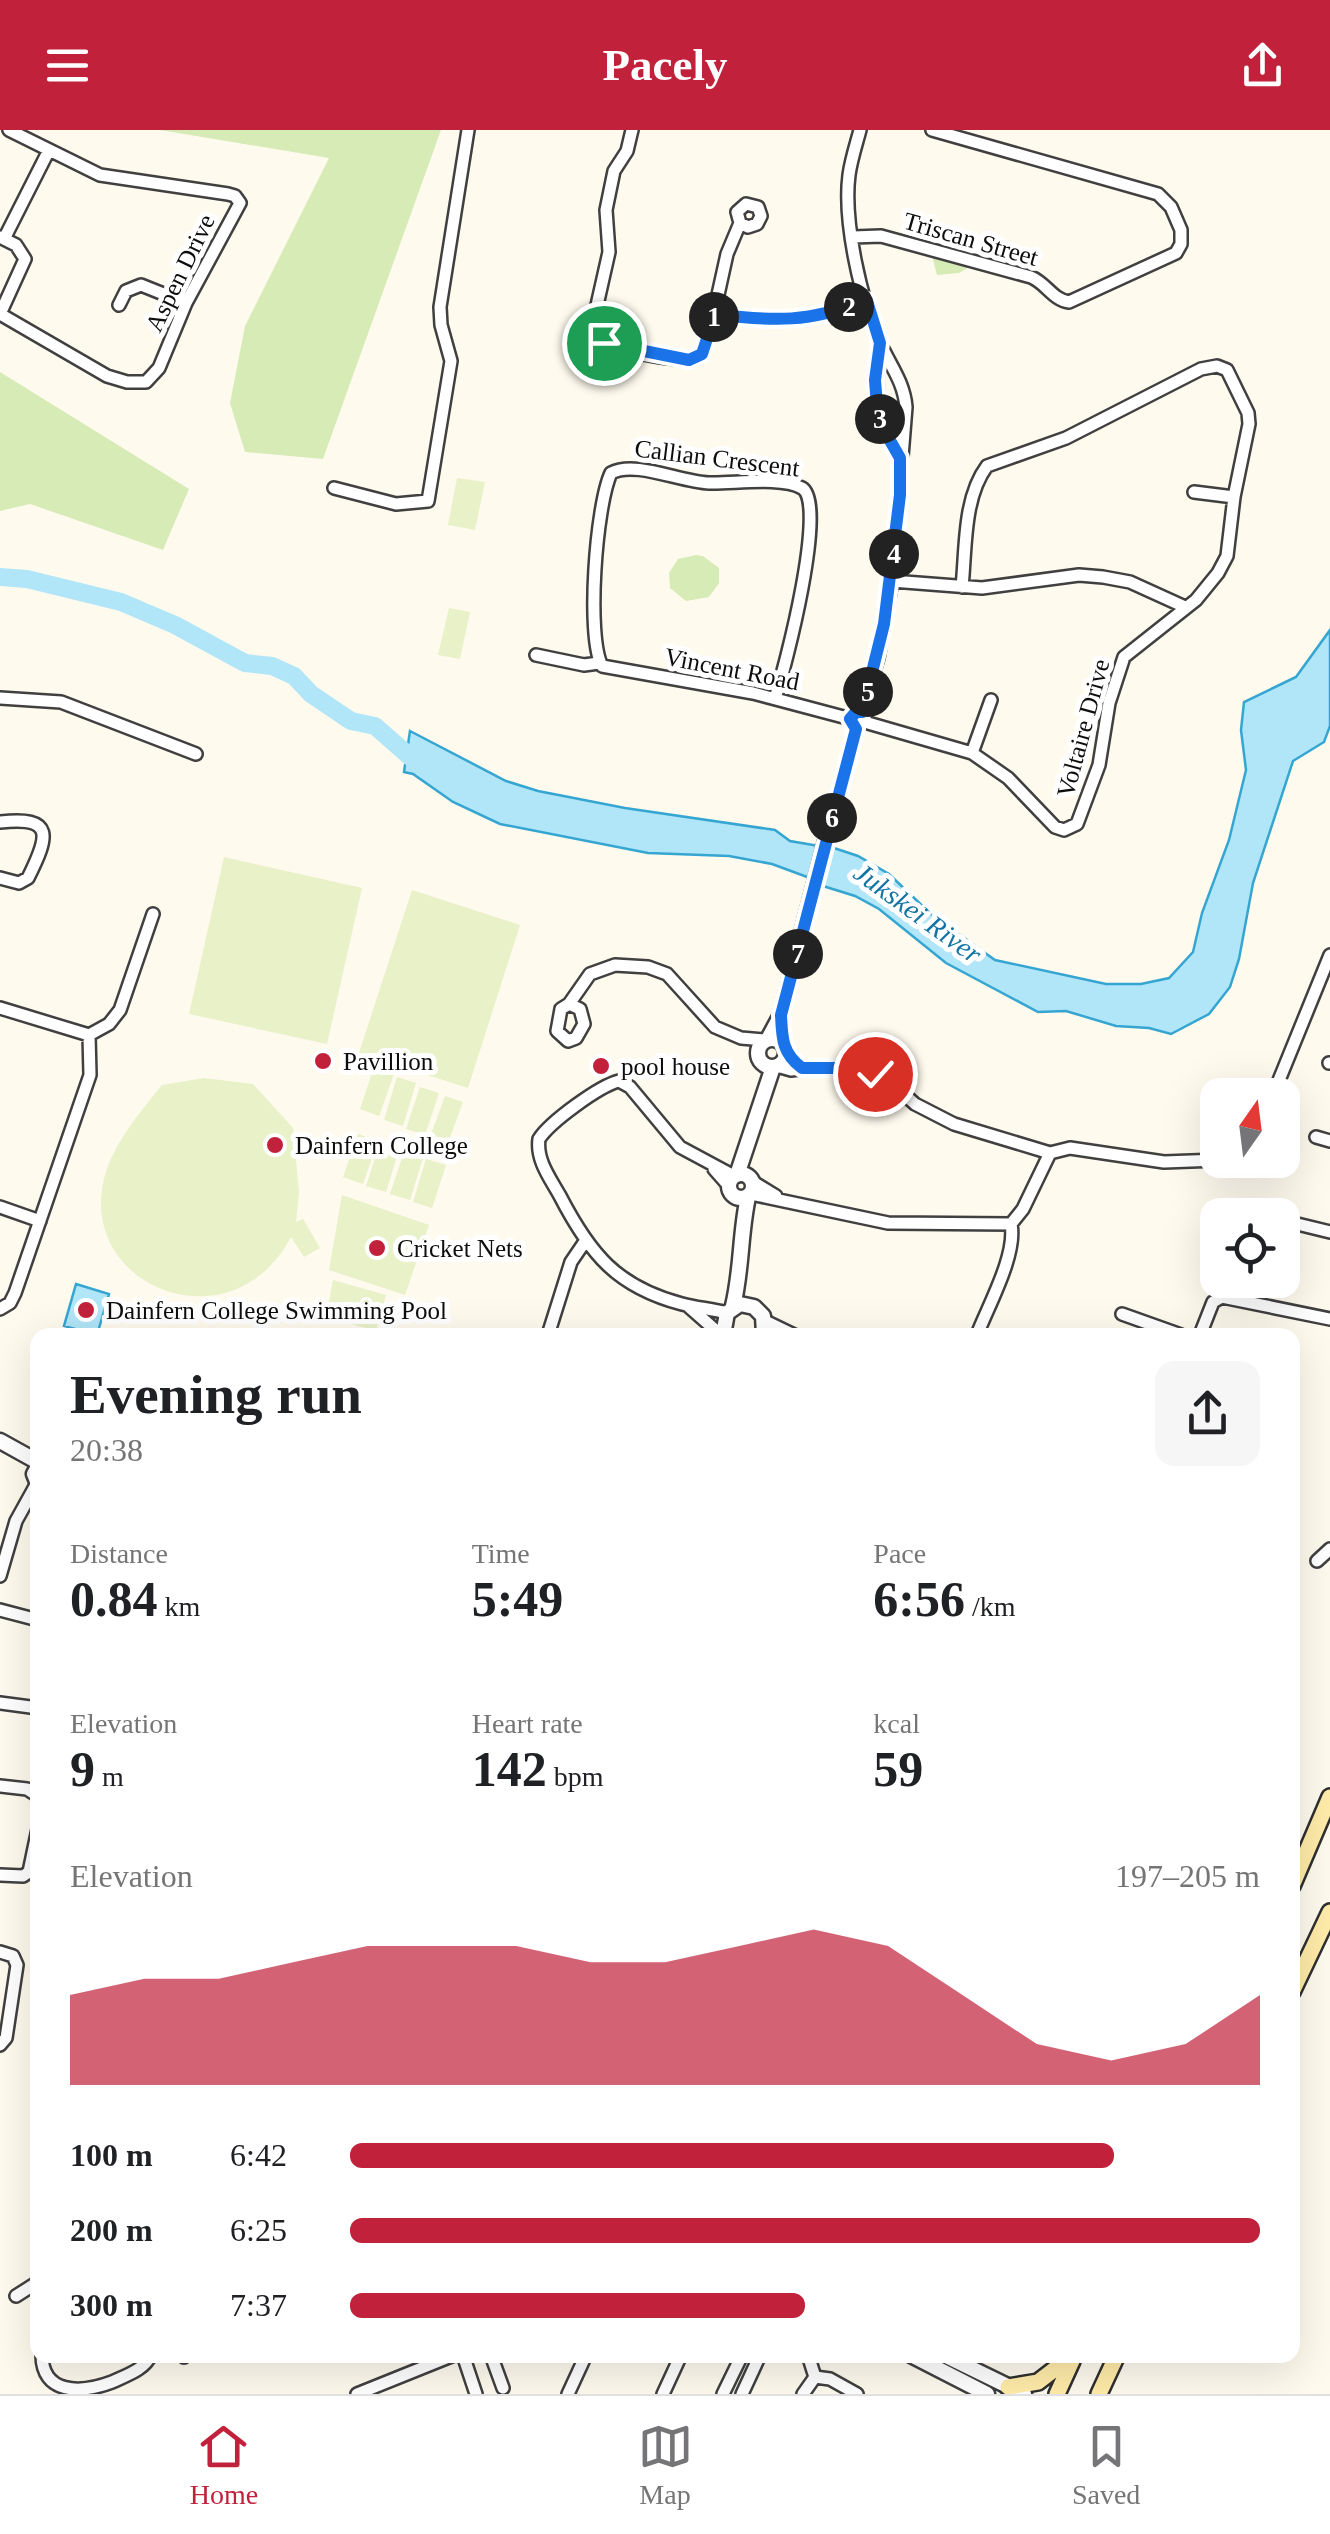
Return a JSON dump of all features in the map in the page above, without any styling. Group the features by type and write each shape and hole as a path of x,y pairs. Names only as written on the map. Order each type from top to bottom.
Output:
{"main road":[{"path":"1300,1867 1330,1797"},
{"path":"1300,1975 1330,1912"},
{"path":"1008,2387 1038,2382 1063,2363"},
{"path":"1056,2394 1070,2363"},
{"path":"1101,2392 1114,2363"}],"street":[{"name":"Aspen Drive","path":"0,314 108,376 138,384 146,382 159,368 186,303 239,207 238,199 228,194 114,178 80,168 9,130"},
{"path":"334,488 396,504 428,501 451,360 440,307 468,130"},
{"path":"632,130 614,171 606,210 608,252 593,323 594,332 604,343 689,360 702,354 727,254 740,224"},
{"path":"724,1328 741,1273 742,1186 750,1139 830,826 878,658 892,581 905,397 880,343 848,213 849,176 860,130"},
{"name":"Triscan Street","path":"853,237 881,236 1031,277 1047,286 1057,298 1069,302 1170,258 1181,244 1182,230 1171,207 1147,189 932,130"},
{"path":"0,314 26,259 20,249 2,238 48,152"},
{"path":"118,306 126,290 141,285 186,303"},
{"path":"715,314 787,321 867,301"},
{"path":"880,343 875,380 877,406 884,430 900,458"},
{"path":"892,581 962,587 998,587 1079,576 1103,577 1130,582 1185,607 1208,587 1228,556 1248,414 1227,370 1209,366 1066,438 986,466 972,498 962,587"},
{"name":"Callian Crescent","path":"602,666 594,604 595,578 605,491 611,473 628,467 694,482 794,485 810,496 810,520 794,632 775,698"},
{"path":"1194,492 1234,496"},
{"name":"Voltaire Drive","path":"859,721 972,753 1008,778 1055,827 1072,828 1080,819 1092,788 1114,684 1124,657 1160,632 1185,607"},
{"name":"Vincent Road","path":"536,655 775,698 859,721"},
{"path":"0,698 61,702 196,754"},
{"path":"972,753 991,700"},
{"path":"0,822 32,820 40,826 43,837 28,878 19,883 0,878"},
{"path":"0,1008 89,1036 110,1024 120,1010 154,914"},
{"path":"1280,1078 1330,954"},
{"path":"569,1004 597,970 615,965 648,967 676,980 708,1023 802,1068 863,1070 954,1124 1050,1153 1070,1148 1164,1162 1200,1161"},
{"path":"0,1308 16,1294 90,1075 89,1036"},
{"path":"754,1307 688,1306 631,1284 603,1264 540,1158 539,1139 587,1099 610,1083 619,1082 630,1087 680,1147 742,1186 888,1224 1011,1224"},
{"path":"1316,1137 1330,1141"},
{"path":"979,1328 1010,1246 1011,1224 1050,1153"},
{"path":"0,1207 40,1221"},
{"path":"1300,1225 1330,1232"},
{"path":"550,1328 571,1262 586,1240"},
{"path":"741,1273 765,1328"},
{"path":"1203,1328 1213,1302 1222,1297 1330,1319"},
{"path":"688,1306 714,1328"},
{"path":"1122,1314 1161,1328"},
{"path":"0,1441 30,1467"},
{"path":"0,1576 30,1484"},
{"path":"1318,1561 1330,1549"},
{"path":"0,1610 30,1618"},
{"path":"0,1702 30,1707"},
{"path":"0,1786 30,1792"},
{"path":"0,1875 23,1876 30,1867"},
{"path":"0,1952 13,1956 17,1966 7,2034 0,2045"},
{"path":"16,2296 30,2287"},
{"path":"43,2363 46,2379 61,2392 72,2394 89,2392 146,2363"},
{"path":"358,2394 383,2389 437,2363"},
{"path":"466,2363 476,2394"},
{"path":"494,2363 503,2388"},
{"path":"568,2394 582,2363"},
{"path":"663,2394 677,2363"},
{"path":"723,2394 738,2363"},
{"path":"742,2394 756,2363"},
{"path":"811,2363 815,2377"},
{"path":"927,2363 987,2394"},
{"path":"960,2363 1024,2394"},
{"path":"802,2394 815,2377"},
{"path":"815,2377 830,2379 857,2394"}],"green space":[{"path":"160,130 441,130 323,459 245,452 230,403 245,326 329,158"},
{"path":"935,248 971,266 959,273 937,275"},
{"path":"0,372 189,489 163,550 30,504 0,511"},
{"path":"457,478 485,482 475,530 448,525"},
{"path":"696,555 719,568 719,583 709,597 686,601 670,588 669,573 678,559"},
{"path":"449,608 470,612 460,659 438,655"},
{"path":"224,857 362,888 327,1044 189,1014"},
{"path":"412,890 520,925 468,1088 359,1053"},
{"path":"374,1067 394,1074 379,1116 360,1109"},
{"path":"397,1077 416,1083 403,1126 384,1120"},
{"path":"204,1078 253,1084 293,1128 299,1193 296,1222 303,1219 320,1248 304,1257 291,1237 265,1271 234,1290 200,1296 167,1291 138,1276 115,1252 103,1221 103,1184 119,1144 162,1085"},
{"path":"420,1087 439,1093 425,1135 406,1129"},
{"path":"445,1096 463,1102 448,1143 430,1137"},
{"path":"358,1134 378,1141 363,1184 343,1177"},
{"path":"380,1143 399,1149 386,1192 366,1186"},
{"path":"404,1152 423,1158 410,1200 390,1194"},
{"path":"426,1159 446,1165 432,1208 413,1202"},
{"name":"Cricket Nets","path":"342,1195 429,1225 405,1295 329,1270"},
{"path":"333,1280 386,1295 377,1328 326,1317"}],"water":[{"path":"1330,630 1330,726 1324,742 1293,761 1253,883 1230,987 1209,1014 1171,1034 1116,1026 1066,1011 1038,1012 946,963 879,909 823,886 825,845 858,856 889,874 932,915 995,960 1106,984 1141,984 1169,978 1193,952 1202,913 1229,840 1246,770 1241,730 1244,702 1296,677"},
{"path":"410,731 506,781 538,791 775,830 790,841 819,846 810,878 772,864 729,856 648,853 500,824 453,802 404,772"},
{"name":"Dainfern College Swimming Pool","path":"76,1284 109,1294 99,1328 64,1326"}],"waterway":[{"name":"Jukskei River","path":"0,577 27,579 121,602 175,625 245,663 272,666 294,676 311,694 351,721 375,726 424,769"}],"place":[{"name":"Pavillion","path":"323,1061"},
{"name":"pool house","path":"601,1066"},
{"name":"Dainfern College","path":"275,1145"},
{"name":"Cricket Nets","path":"377,1248"},
{"name":"Dainfern College Swimming Pool","path":"86,1310"}],"route":[{"path":"604,343 689,360 702,354 715,314 787,321 867,301 880,343 875,380 879,418 900,458 892,581 878,658 862,712 856,712 850,719 856,729 781,1015 781,1042 786,1054 802,1068 852,1068 875,1074"}]}
